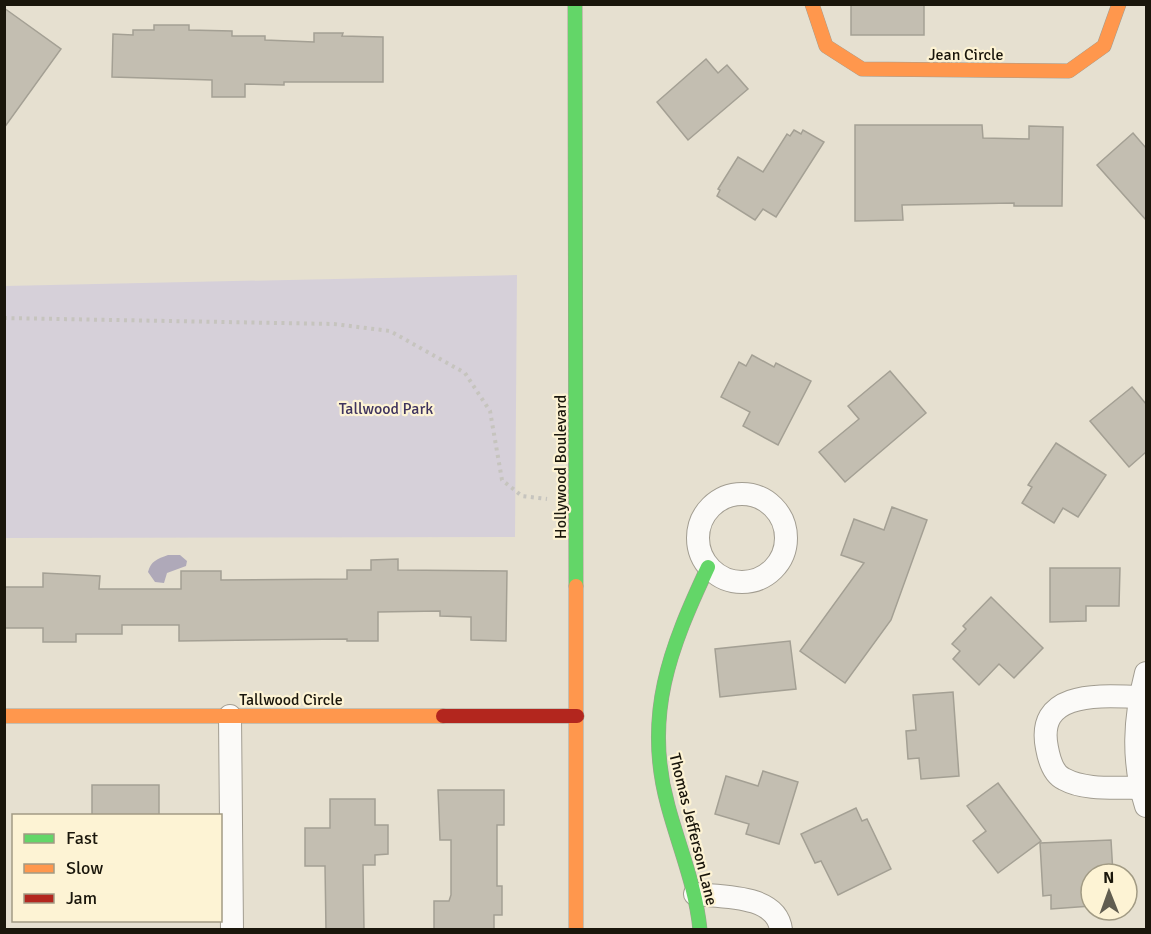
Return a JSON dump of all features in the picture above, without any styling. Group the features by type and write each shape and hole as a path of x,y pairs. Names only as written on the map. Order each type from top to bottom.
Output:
{"street":[{"name":"Hollywood Boulevard","path":"575,4 576,930"},
{"name":"Jean Circle","path":"812,4 826,46 862,69 1069,71 1104,46 1119,4"},
{"name":"Thomas Jefferson Lane","path":"700,930 695,894 660,771 657,742 663,676 676,635 708,567"},
{"path":"1140,697 1099,696 1065,702 1054,710 1048,722 1045,739 1052,766 1061,778 1086,786 1144,797 1136,751 1140,697 1146,673"},
{"name":"Tallwood Circle","path":"4,716 577,716"},
{"path":"230,716 232,930"},
{"path":"695,894 761,904 774,914 781,930"}],"path":[{"path":"4,318 334,324 390,331 465,373 490,411 502,480 522,496 544,499 576,495"}],"green space":[{"name":"Tallwood Park","path":"517,275 515,537 5,538 5,286"}],"shaded area":[{"path":"168,555 180,555 187,561 186,566 167,573 164,583 155,582 148,572 149,568 155,561"}],"building":[{"path":"851,4 924,4 924,35 851,35"},
{"path":"4,8 61,49 4,128"},
{"path":"154,25 189,25 189,30 232,31 232,36 265,36 265,40 314,42 314,33 383,37 383,82 245,84 245,97 212,97 212,80 112,77 113,34 133,35 133,30 154,30"},
{"path":"706,59 718,73 727,65 748,89 688,140 657,102"},
{"path":"855,125 982,125 983,138 1029,139 1029,126 1063,127 1062,206 1014,206 1014,203 902,205 903,220 855,221"},
{"path":"794,130 801,134 803,130 824,142 776,217 763,209 755,220 717,196 720,190 718,189 738,157 763,172 787,134 790,136"},
{"path":"1133,133 1146,148 1146,220 1097,165"},
{"path":"752,355 774,367 776,363 811,381 778,445 743,426 750,412 721,397 739,362 746,366"},
{"path":"890,371 926,413 845,482 819,452 859,419 848,406"},
{"path":"1132,387 1146,404 1146,452 1129,467 1090,421"},
{"path":"1056,443 1106,475 1078,517 1063,508 1054,523 1022,503 1032,487 1028,485"},
{"path":"892,507 927,520 891,620 845,683 800,651 864,563 841,555 854,519 884,530"},
{"path":"398,559 398,570 507,571 506,641 471,640 471,617 440,616 440,611 378,612 378,641 347,641 347,639 179,641 179,625 122,625 122,634 76,634 76,642 43,642 43,628 4,628 4,587 43,587 43,573 100,576 99,589 181,589 181,571 221,571 221,580 347,579 347,570 371,570 371,560"},
{"path":"1050,568 1120,568 1119,606 1086,606 1086,621 1050,622"},
{"path":"991,597 1043,648 1014,678 999,664 979,685 953,659 960,651 952,644 966,629 963,626"},
{"path":"790,641 796,689 720,697 715,649"},
{"path":"953,692 959,776 921,779 919,758 908,759 906,731 916,730 913,695"},
{"path":"763,771 798,782 779,844 746,834 749,824 715,814 726,776 758,786"},
{"path":"998,783 1041,841 998,873 973,841 986,831 967,806"},
{"path":"92,785 159,785 159,814 92,814"},
{"path":"438,790 504,790 504,825 497,825 497,886 502,886 502,915 494,915 494,930 434,929 434,901 449,901 451,895 451,840 440,840"},
{"path":"330,799 375,799 375,825 388,825 388,854 375,855 375,865 363,865 364,930 326,930 325,866 305,866 305,828 330,828"},
{"path":"856,808 862,821 867,819 891,869 838,895 821,861 815,863 801,834"},
{"path":"1111,840 1112,862 1079,862 1079,907 1051,909 1051,895 1043,896 1040,843"}],"traffic: fast":[{"path":"575,4 576,586"},
{"path":"700,930 691,883 668,806 661,773 658,742 664,683 672,654 708,567"}],"traffic: slow":[{"path":"812,4 826,46 862,69 1069,71 1104,46 1119,4"},
{"path":"576,586 576,930"},
{"path":"4,716 443,716"}],"traffic: jam":[{"path":"443,716 577,716"}]}
